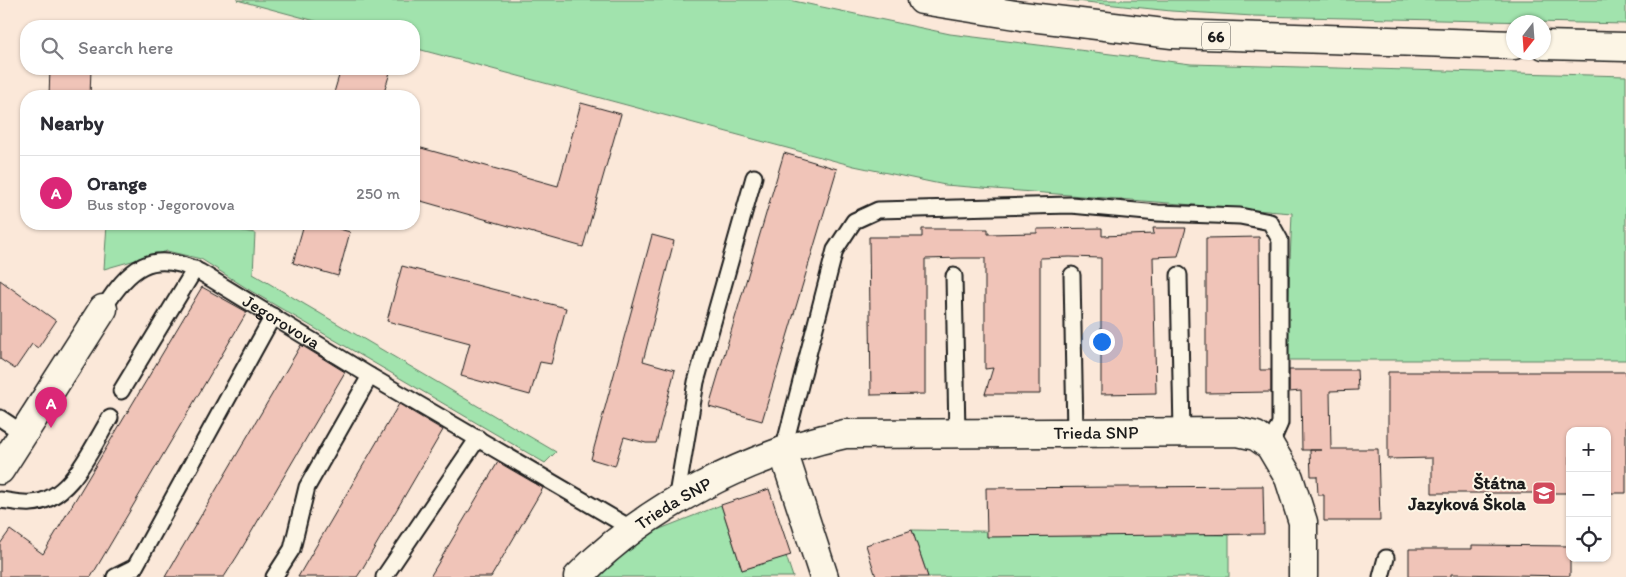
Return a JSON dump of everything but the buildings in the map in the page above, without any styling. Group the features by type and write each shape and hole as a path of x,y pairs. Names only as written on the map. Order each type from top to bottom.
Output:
{"street":[{"name":"66","path":"922,0 1022,16 1172,34 1506,44"},
{"path":"1551,45 1626,47"},
{"name":"Jegorovova","path":"0,470 103,310"},
{"name":"Trieda SNP","path":"578,577 603,551 632,529 676,501 783,451 817,440 845,434 1238,432 1256,436 1270,446"},
{"path":"1270,446 1288,478 1303,522 1303,577"},
{"path":"783,451 824,577"}],"lane":[{"path":"676,501 696,382 754,177"},
{"path":"783,451 835,250 854,221 878,210 1071,205 1158,214 1240,216 1270,222 1280,240 1280,423 1270,446"},
{"name":"Jegorovova","path":"103,310 119,284 142,267 156,261 178,262 195,269 370,376 632,529"},
{"path":"121,391 195,269"},
{"path":"1072,275 1075,433"},
{"path":"1179,275 1182,433"},
{"path":"954,276 957,434"},
{"path":"114,577 135,567 274,316"},
{"path":"274,577 292,549 307,487 370,376"},
{"path":"0,418 24,434"},
{"path":"0,500 31,503 47,500 60,494 71,482 110,418"},
{"path":"384,577 478,438"},
{"path":"1381,577 1386,558"}],"green space":[{"path":"237,0 789,0 950,34 1191,64 1626,76 1626,360 1286,360 1292,213 945,185 854,166 420,50 420,20 312,20"},
{"path":"1067,0 1626,0 1626,24 1551,22 1551,15 1506,15 1506,21 1253,16 1171,11"},
{"path":"107,230 238,230 255,233 253,274 556,452 545,463 251,291 201,259 167,251 104,269"},
{"path":"721,505 742,570 786,556 793,577 598,577 637,538"},
{"path":"912,530 1229,535 1229,577 928,577"}],"place":[{"name":"Orange","path":"51,428"},
{"name":"Štátna Jazyková Škola","path":"1544,493"}]}
